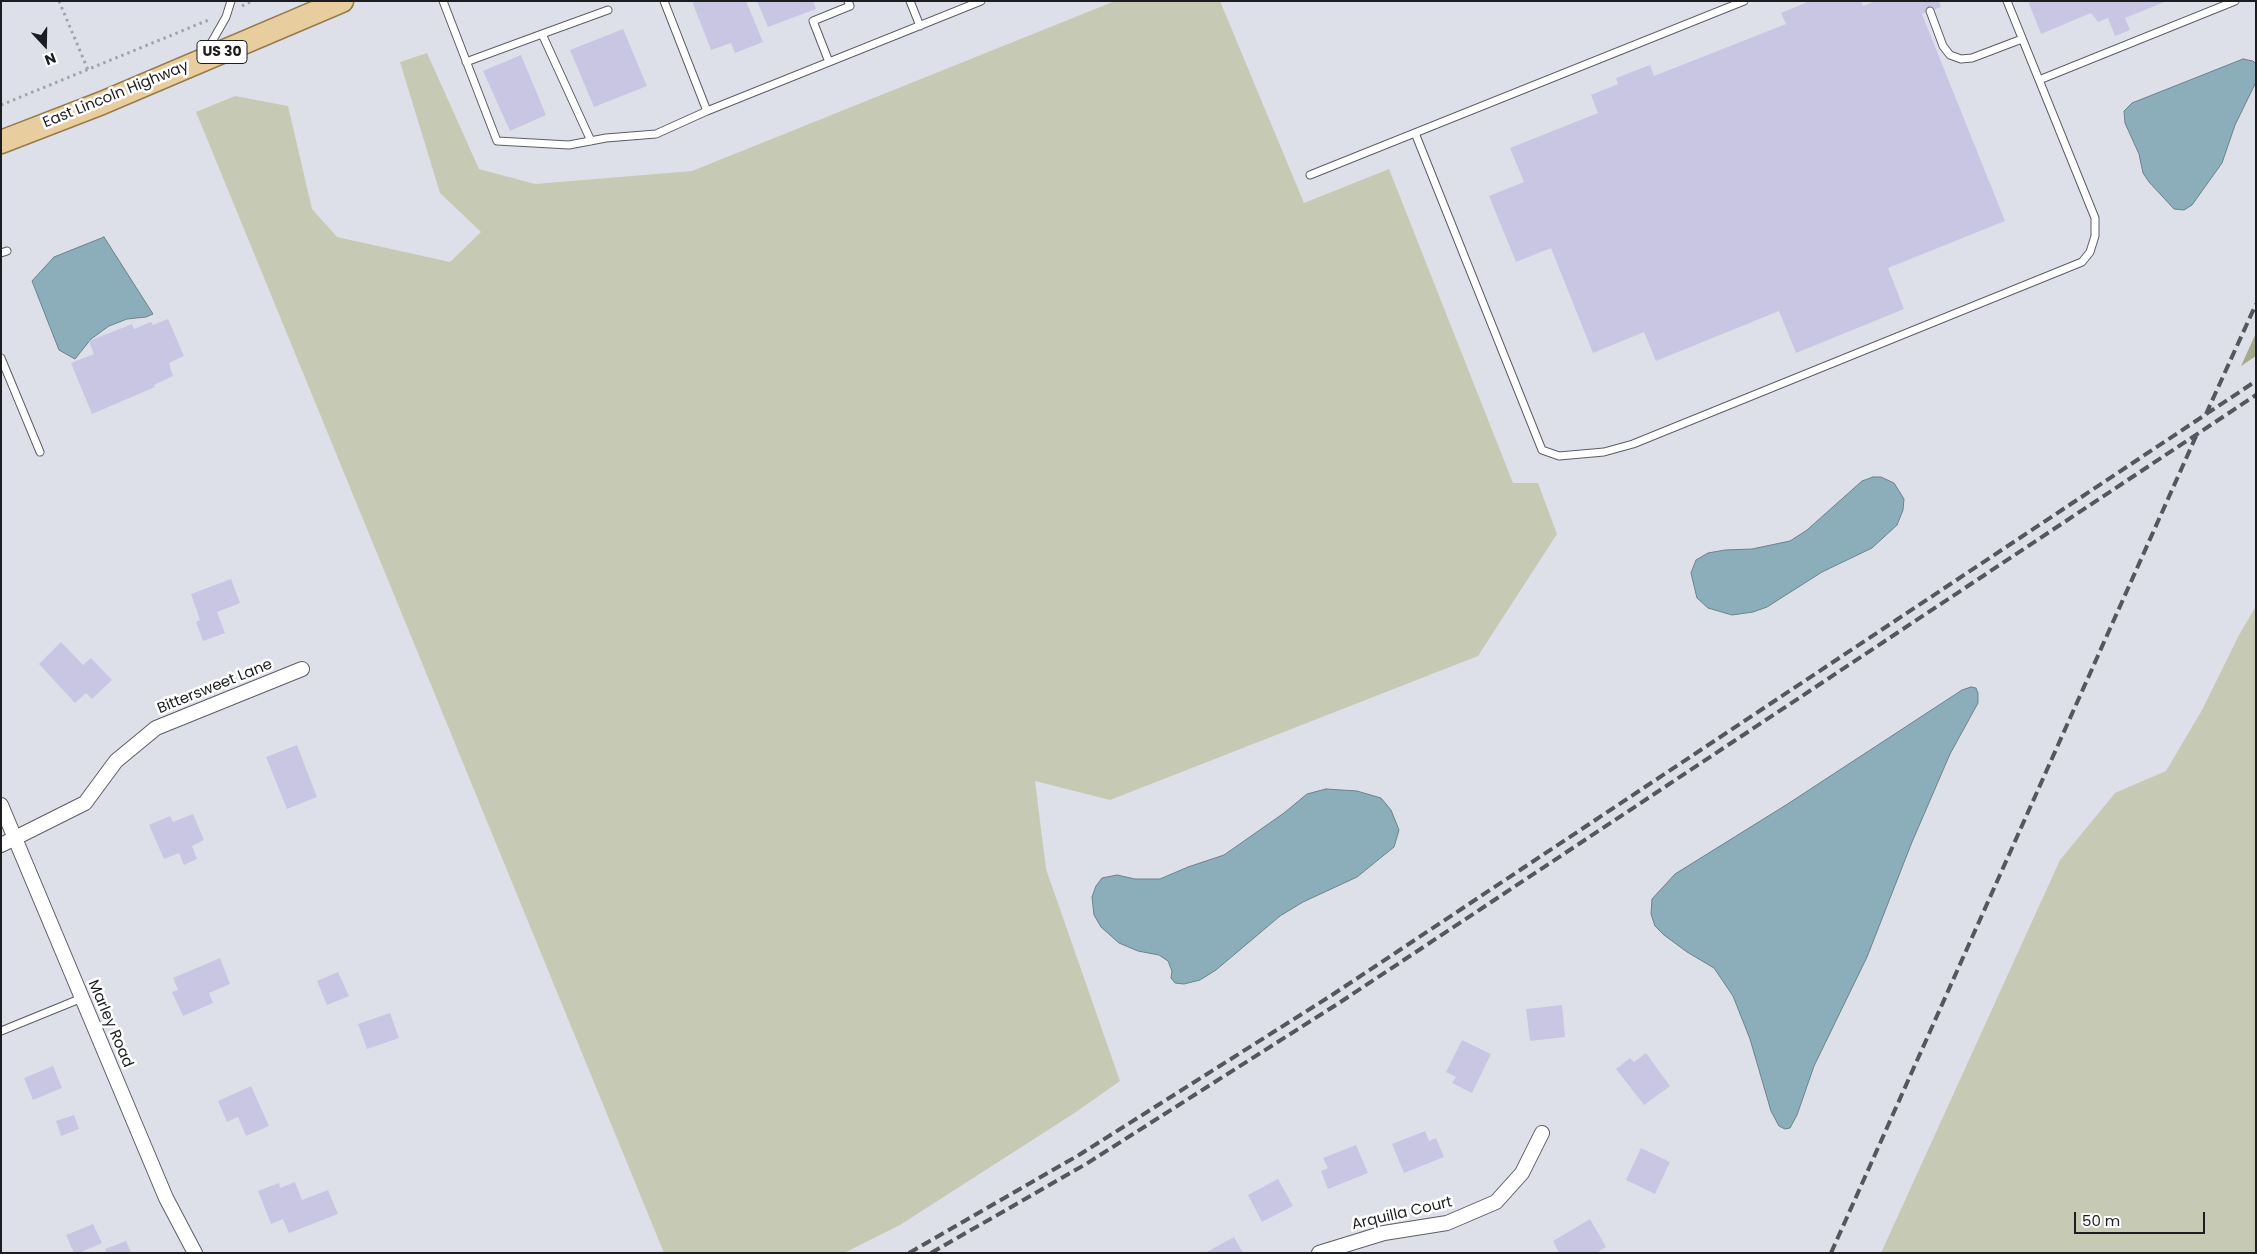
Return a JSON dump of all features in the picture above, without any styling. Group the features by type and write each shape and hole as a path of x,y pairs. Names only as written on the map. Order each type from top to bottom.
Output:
{"main road":[{"name":"East Lincoln Highway","path":"1,142 341,1"}],"street":[{"name":"Bittersweet Lane","path":"1,845 85,803 116,761 156,728 302,669"},
{"name":"Marley Road","path":"1,805 166,1198 194,1253"},
{"name":"Arquilla Court","path":"1319,1253 1384,1232 1448,1223 1496,1202 1522,1173 1542,1133"}],"lane":[{"path":"200,61 216,37 231,1"},
{"path":"443,1 497,141 569,145 656,134 707,111 981,1"},
{"path":"664,1 707,111"},
{"path":"829,62 813,21 850,6 848,1"},
{"path":"910,1 920,26"},
{"path":"1310,175 1744,1"},
{"path":"1416,133 1542,450 1559,456 1582,456 1633,444 2082,262 2090,252 2095,236 2095,218 2007,1"},
{"path":"2039,80 2235,1"},
{"path":"466,62 608,10"},
{"path":"1930,11 1943,46 1950,55 1961,59 1972,58 2022,38"},
{"path":"542,34 591,141"},
{"path":"1,358 40,452"},
{"path":"1,1032 82,998"}],"path":[{"path":"59,1 88,70"},
{"path":"1,105 252,1"}],"green space":[{"path":"1115,1 1220,1 1304,203 1389,169 1513,483 1538,483 1557,534 1478,656 1110,800 1035,781 1046,869 1120,1081 1076,1112 900,1225 844,1253 664,1253 196,112 235,96 288,106 312,209 337,237 450,262 481,232 440,193 400,62 427,53 479,169 535,184 692,171"},
{"path":"2256,333 2256,356 2241,366"},
{"path":"2256,606 2256,1253 1881,1253 2060,860 2115,793 2166,771 2202,710 2239,635"}],"water":[{"path":"2243,59 2253,61 2256,64 2256,82 2235,125 2222,163 2192,205 2184,210 2174,209 2143,173 2139,154 2125,123 2124,111 2132,103"},
{"path":"104,237 153,314 146,317 127,319 109,326 91,339 75,359 59,350 32,281 54,257"},
{"path":"1873,477 1881,477 1894,483 1904,499 1903,510 1897,525 1872,548 1822,572 1767,607 1753,612 1732,615 1708,608 1697,598 1691,573 1696,560 1708,553 1752,549 1790,541 1807,530 1862,481"},
{"path":"1971,687 1976,688 1978,703 1950,754 1912,842 1867,957 1814,1066 1797,1115 1790,1128 1785,1129 1779,1126 1771,1111 1750,1039 1733,996 1714,968 1687,952 1655,926 1651,914 1652,899 1675,874 1786,805 1962,690"},
{"path":"1326,789 1357,791 1381,798 1391,810 1399,830 1394,847 1357,877 1303,902 1280,916 1216,970 1200,980 1184,984 1175,983 1171,978 1172,971 1168,961 1159,955 1138,951 1119,943 1101,927 1094,915 1092,897 1096,886 1102,878 1117,875 1135,879 1160,879 1224,855 1284,813 1307,794"}],"building":[{"path":"692,1 746,1 763,42 735,53 731,43 711,50"},
{"path":"757,1 813,1 816,9 768,27"},
{"path":"1810,1 1861,1 1863,6 1875,1 1939,1 1941,7 1922,14 2005,221 1888,268 1904,309 1796,353 1779,311 1656,361 1644,332 1593,353 1551,248 1516,262 1489,196 1524,182 1510,148 1598,113 1591,95 1618,84 1616,78 1650,65 1654,76 1786,24 1781,13"},
{"path":"2028,1 2167,1 2125,18 2130,30 2115,36 2108,18 2098,22 2091,13 2041,34"},
{"path":"623,29 647,86 594,107 570,50"},
{"path":"521,55 546,115 510,131 483,71"},
{"path":"168,319 184,356 169,363 173,376 154,385 155,387 92,414 71,363 94,354 89,341 132,324 134,329 151,322 153,325"},
{"path":"231,579 240,603 217,612 225,633 203,641 196,622 200,620 191,594"},
{"path":"61,642 83,665 91,658 112,680 92,699 86,693 75,703 39,664"},
{"path":"297,745 317,797 287,809 266,757"},
{"path":"193,814 204,840 192,846 197,859 184,865 179,853 164,859 149,825 170,816 173,822"},
{"path":"220,958 230,984 209,993 213,1003 183,1016 172,992 178,990 173,978"},
{"path":"338,972 349,996 327,1005 317,981"},
{"path":"1562,1005 1565,1037 1530,1041 1526,1009"},
{"path":"390,1013 399,1038 367,1049 358,1024"},
{"path":"1462,1040 1491,1054 1472,1093 1452,1083 1456,1077 1446,1072"},
{"path":"1646,1053 1670,1086 1644,1105 1616,1069 1630,1058 1634,1062"},
{"path":"53,1066 62,1088 33,1100 24,1078"},
{"path":"251,1086 269,1126 246,1136 238,1117 227,1122 218,1101"},
{"path":"74,1115 79,1129 61,1136 56,1121"},
{"path":"1425,1131 1429,1141 1436,1138 1444,1157 1404,1173 1392,1144"},
{"path":"1356,1145 1368,1173 1328,1189 1321,1171 1328,1168 1323,1158"},
{"path":"1641,1148 1670,1162 1655,1194 1626,1180"},
{"path":"1278,1179 1293,1206 1262,1222 1248,1195"},
{"path":"295,1182 302,1200 328,1190 338,1214 289,1233 283,1219 271,1224 258,1191 279,1183 280,1188"},
{"path":"1590,1219 1606,1247 1596,1253 1559,1253 1553,1241"},
{"path":"93,1224 102,1243 79,1253 74,1253 66,1235"},
{"path":"1234,1237 1243,1253 1205,1253"},
{"path":"126,1241 131,1253 106,1253 105,1249"}],"railway":[{"path":"2206,414 2256,304"},
{"path":"909,1253 1079,1155 1332,995 2256,381"},
{"path":"931,1253 1086,1164 1339,1003 2256,395"},
{"path":"1831,1253 2197,434"}]}
